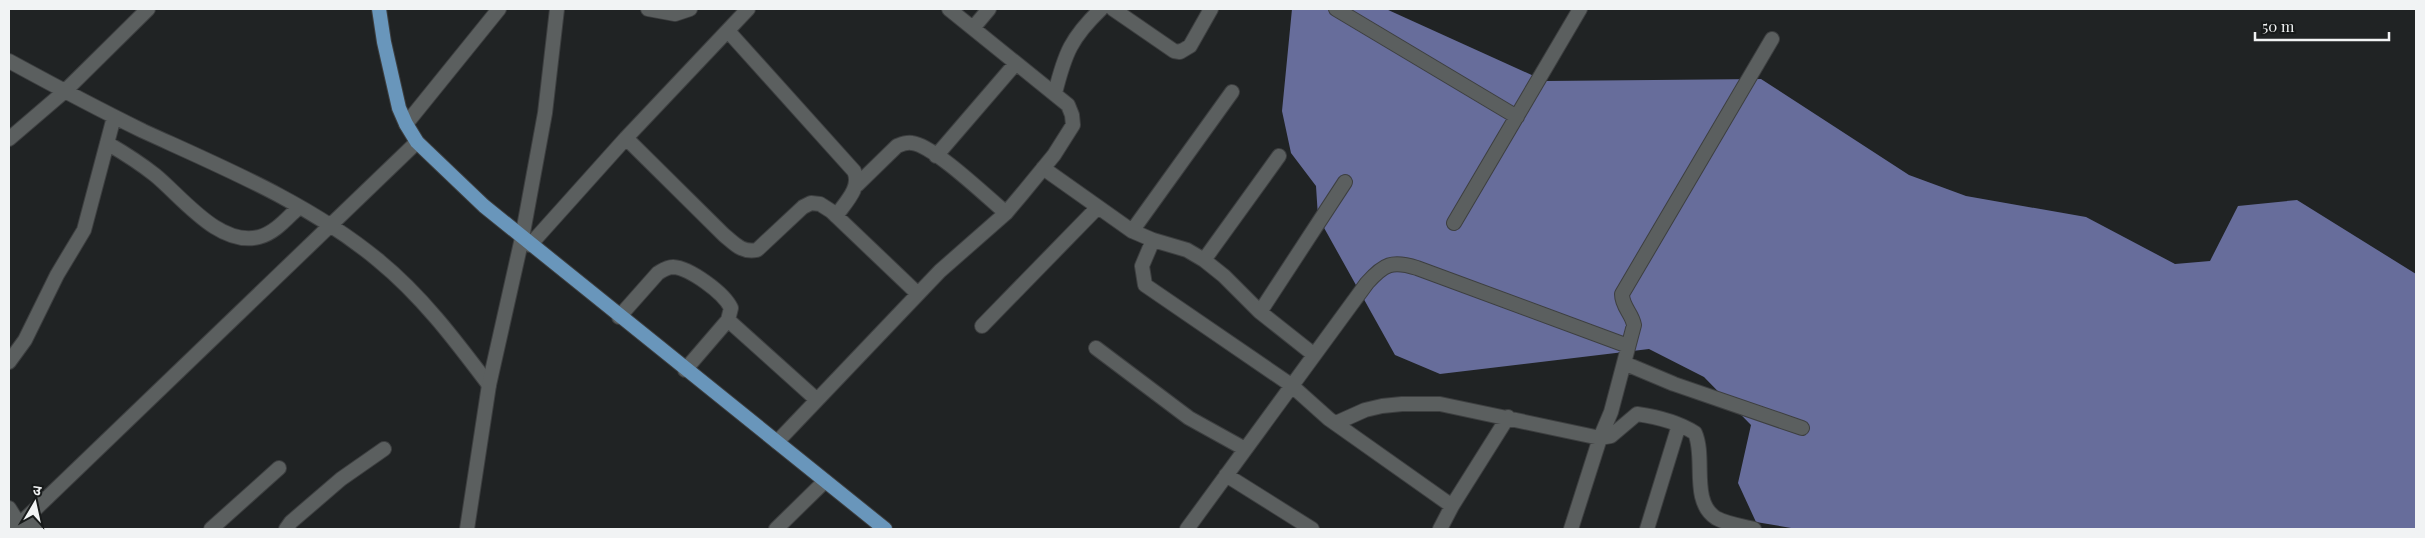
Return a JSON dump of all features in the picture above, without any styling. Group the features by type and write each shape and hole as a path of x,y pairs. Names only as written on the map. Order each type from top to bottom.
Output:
{"main road":[{"path":"379,9 392,83 406,124 417,142 484,206 526,241 885,529"}],"street":[{"path":"9,139 64,91 148,9"},
{"path":"406,124 499,9"},
{"path":"467,529 489,385 526,241 545,113 557,9"},
{"path":"648,9 675,14 690,9"},
{"path":"526,241 748,9"},
{"path":"777,442 918,294 1006,213 1043,168 1073,125 1068,105 949,9"},
{"path":"972,28 989,9"},
{"path":"1055,93 1067,51 1075,37 1101,9"},
{"path":"1119,10 1174,51 1180,52 1190,46 1211,9"},
{"path":"1336,9 1516,117"},
{"path":"1454,223 1580,9"},
{"path":"728,31 854,170 858,177 857,185"},
{"path":"1571,529 1600,438 1611,412 1634,325 1633,317 1622,303 1622,294 1772,39"},
{"path":"9,61 114,117 299,207 330,226 378,260 418,297 455,340 489,385"},
{"path":"936,156 1016,63"},
{"path":"1132,231 1232,92"},
{"path":"9,362 25,340 58,275 84,230 114,117"},
{"path":"626,138 724,236 742,250 749,251 763,245 790,216 811,203 820,204 836,216 918,294"},
{"path":"18,524 417,142"},
{"path":"836,216 857,185 903,143 913,142 936,156 1006,213"},
{"path":"107,144 156,176 195,212 234,236 246,238 260,236 273,231 299,207"},
{"path":"1204,260 1279,156"},
{"path":"1043,168 1132,231 1153,240 1187,250 1204,260 1224,276 1260,312 1314,354"},
{"path":"1260,312 1345,182"},
{"path":"982,326 1098,207"},
{"path":"1153,240 1142,266 1145,284 1291,385 1336,423 1452,506"},
{"path":"1187,529 1367,283 1385,266 1395,263 1418,268 1628,346"},
{"path":"619,316 658,273 667,268 674,267 698,278 726,299 731,308 728,320 685,370"},
{"path":"728,320 817,400"},
{"path":"1096,348 1174,408 1245,449"},
{"path":"1624,363 1674,384 1802,428"},
{"path":"1336,423 1365,410 1402,404 1440,404 1600,438 1611,436 1637,414 1679,425 1695,434 1698,440 1704,501 1716,524 1754,529"},
{"path":"1440,529 1452,506 1508,417"},
{"path":"1647,529 1679,425"},
{"path":"286,529 291,522 341,479 384,449"},
{"path":"211,529 279,468"},
{"path":"1226,475 1312,529"},
{"path":"776,529 825,481"},
{"path":"9,508 18,524 35,529"}],"water":[{"path":"1292,9 1386,9 1545,81 1761,79 1909,175 1966,196 2086,217 2175,264 2210,261 2238,206 2297,200 2416,274 2416,529 1797,529 1756,522 1738,483 1751,425 1704,377 1649,349 1440,374 1395,355 1318,217 1316,186 1291,153 1282,111"}]}
